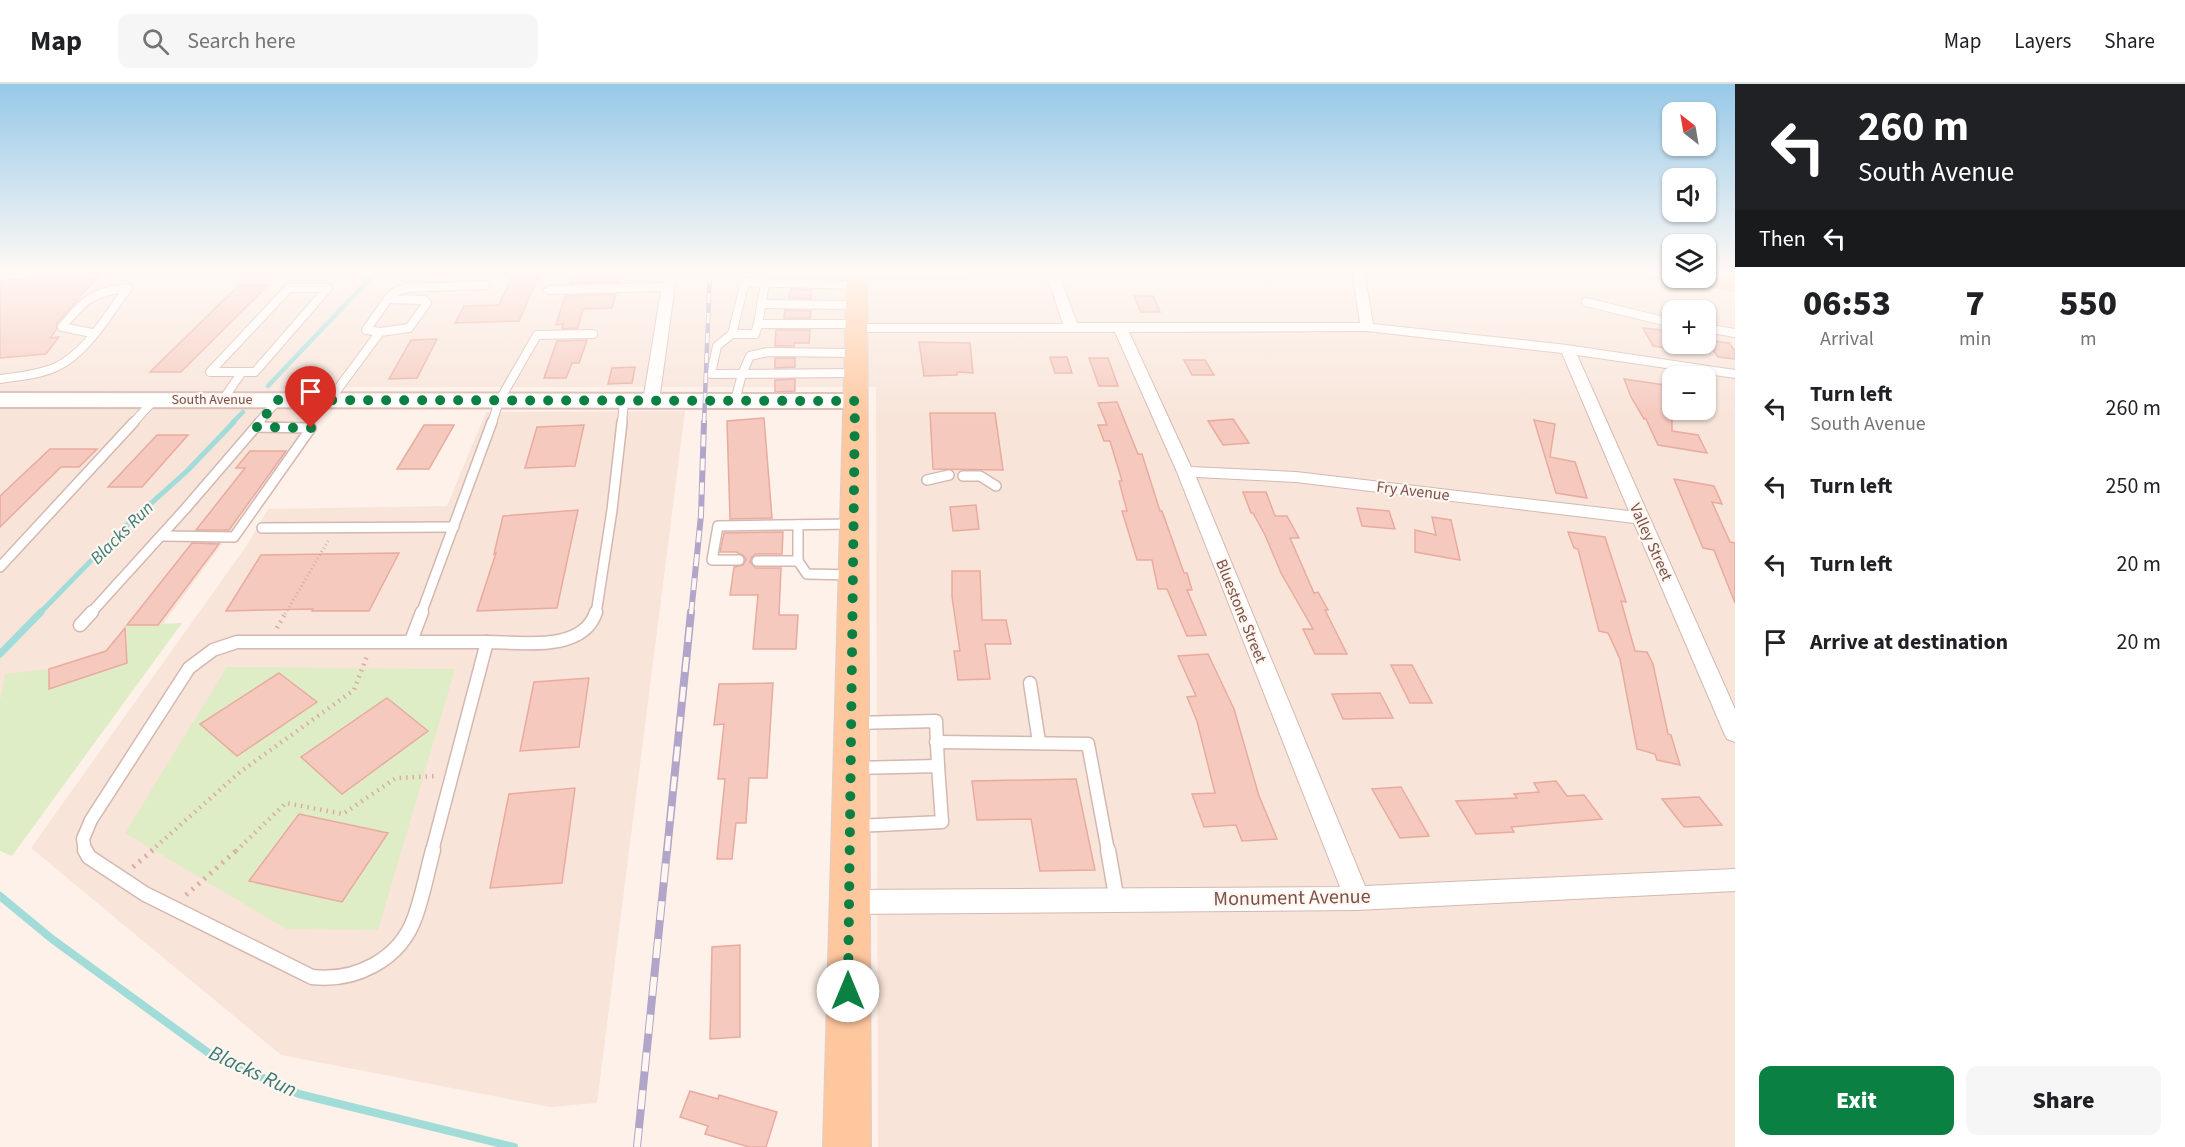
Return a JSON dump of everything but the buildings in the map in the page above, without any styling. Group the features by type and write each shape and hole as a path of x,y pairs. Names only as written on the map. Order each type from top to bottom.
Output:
{"main road":[{"path":"846,1147 856,324"}],"street":[{"path":"651,401 664,320"},
{"path":"1068,320 1071,327"},
{"path":"1366,320 1367,327"},
{"path":"856,324 1367,327 1567,350 1735,374"},
{"name":"South Avenue","path":"0,385 154,400 735,401 856,324"},
{"name":"Bluestone Street","path":"1120,327 1185,472 1357,898"},
{"name":"Valley Street","path":"1567,350 1735,733"},
{"name":"Fry Avenue","path":"1185,472 1296,477 1640,518"},
{"name":"Monument Avenue","path":"849,902 1357,898 1735,880"}],"lane":[{"path":"68,320 62,327 92,333"},
{"path":"0,385 65,363 103,320"},
{"path":"259,320 210,372 255,372 301,320"},
{"path":"372,320 366,330 370,332 410,328 416,320"},
{"path":"736,320 732,334 717,346 711,374 742,374 856,324"},
{"path":"732,334 755,334 759,320"},
{"path":"835,320 856,324"},
{"path":"758,324 856,324"},
{"path":"735,401 742,374 750,356 856,324"},
{"path":"1716,330 1735,333"},
{"path":"329,400 380,332"},
{"path":"411,641 499,401 537,334 593,334"},
{"path":"222,400 242,372"},
{"path":"0,567 154,400"},
{"path":"80,625 162,536 278,400"},
{"path":"487,641 412,925 394,951 367,970 335,979 312,977 171,907 120,878 89,857 85,851 83,841 90,820 193,664 213,650 228,644 269,642 372,641 411,641 487,641 562,641 582,633 592,623 596,614 612,510 624,401"},
{"path":"162,536 234,537 311,428 256,427"},
{"path":"927,480 941,475 949,476"},
{"path":"963,476 980,476 996,486"},
{"path":"735,558 712,560 718,526 771,528 853,524"},
{"path":"798,525 798,561 807,574 853,575"},
{"path":"262,528 454,527"},
{"path":"757,561 770,556 798,561"},
{"path":"1030,684 1039,742"},
{"path":"850,826 942,822 936,722 851,723"},
{"path":"936,742 1088,744 1117,901"},
{"path":"852,768 938,766"}],"path":[{"path":"269,642 336,528"},
{"path":"120,878 240,772 354,690 372,641"},
{"path":"171,907 211,875 286,803 343,814 396,778 452,775"}],"shaded area":[{"path":"0,320 1662,320 1662,354 1716,354 1716,320 1735,320 1735,1147 878,1147 876,387 338,387 0,845"},
{"path":"685,411 597,1103 550,1107 281,1055 31,848 247,545 268,509 447,506 486,412"}],"green space":[{"path":"182,623 12,856 0,851 0,701 5,674 49,669 50,689 127,663 127,625"},
{"path":"227,667 455,669 378,930 286,929 125,833","holes":["279,673 316,701 200,724","387,698 427,731 301,757","300,814 388,833 342,902 249,881"]}],"waterway":[{"name":"Blacks Run","path":"268,386 331,320"},
{"name":"Blacks Run","path":"232,423 243,412"},
{"name":"Blacks Run","path":"39,614 117,534 187,471 234,422"},
{"name":"Blacks Run","path":"0,654 41,612"},
{"name":"Blacks Run","path":"0,896 52,939 210,1054 299,1094 514,1147"}],"railway":[{"path":"704,423 708,320"},
{"path":"691,614 701,515 704,422"},
{"path":"667,851 691,612"},
{"path":"637,1147 667,850"}],"route":[{"path":"311,428 256,427 278,400 855,401 848,991"}]}
